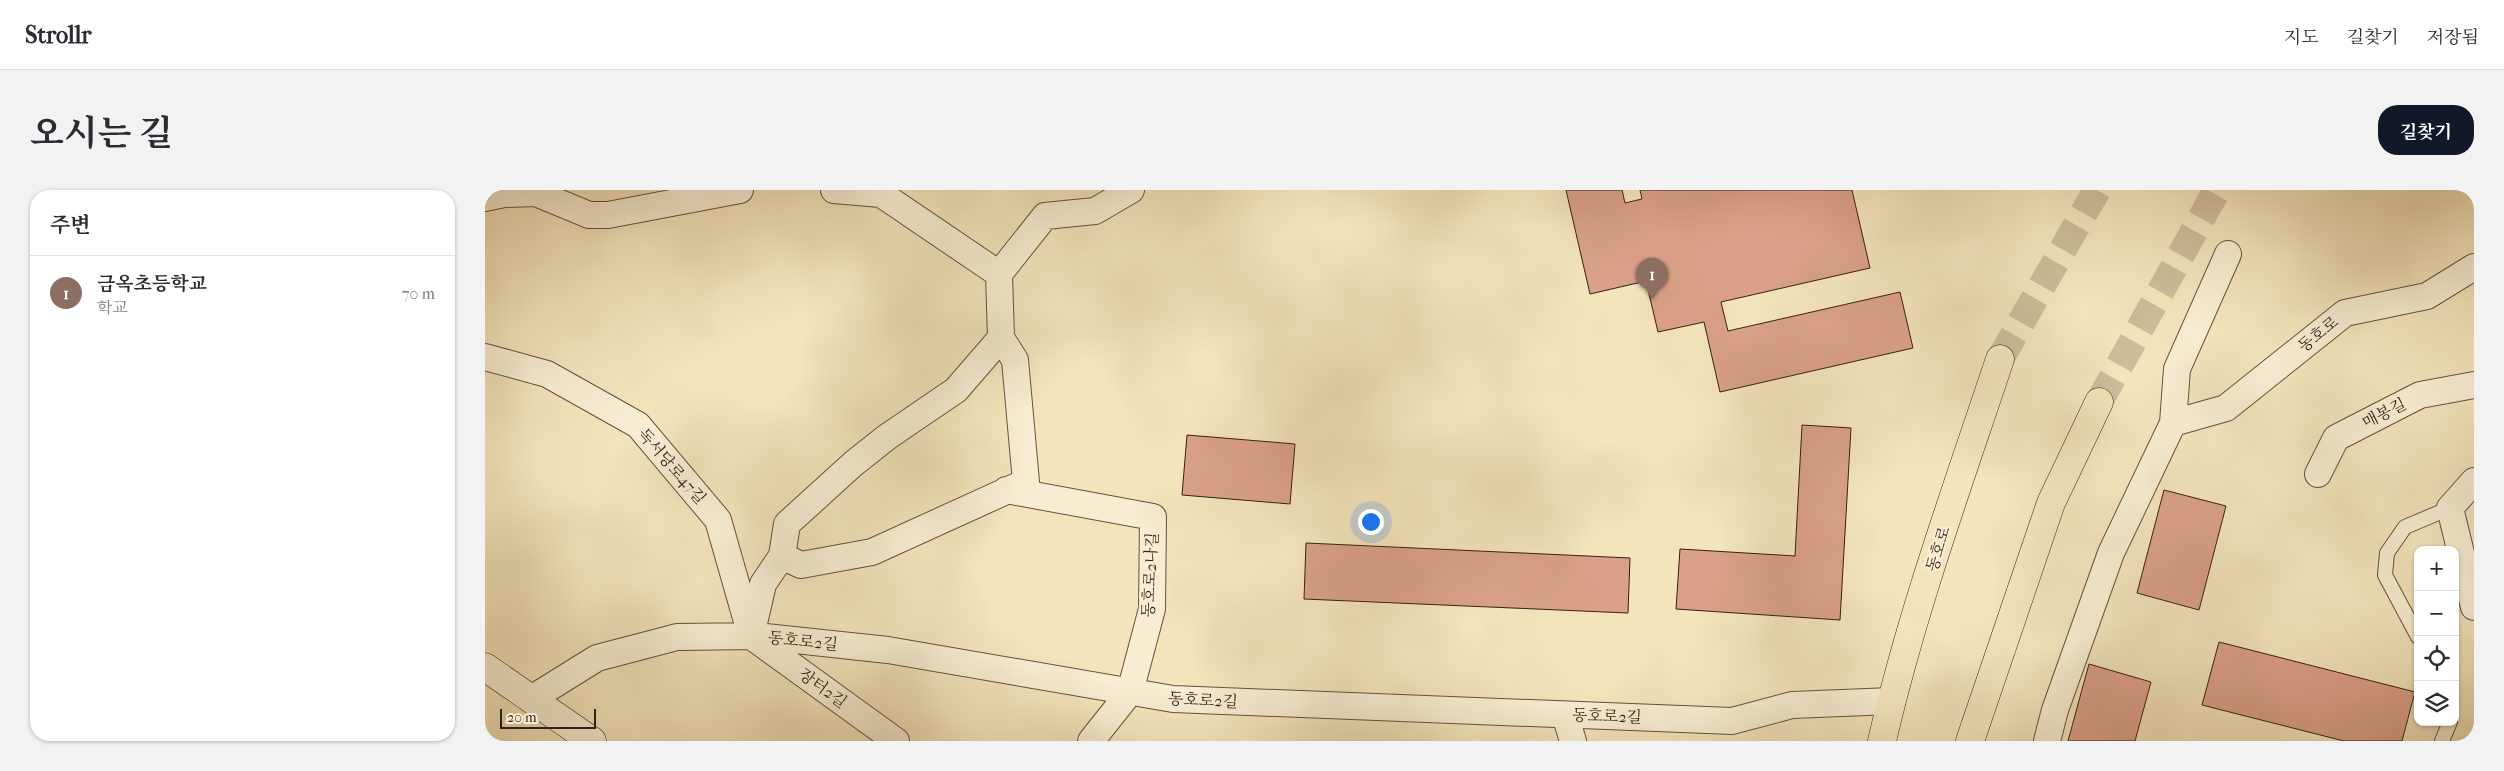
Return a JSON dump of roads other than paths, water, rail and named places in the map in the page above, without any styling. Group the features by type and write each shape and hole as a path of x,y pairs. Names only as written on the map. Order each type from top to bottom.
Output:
{"main road":[{"name":"동호로","path":"1882,741 1892,701 1953,500 2001,358"},
{"path":"1970,741 2051,503 2099,402"},
{"path":"485,667 592,741"}],"street":[{"path":"485,198 504,194 537,193 589,215 608,215 740,190"},
{"path":"834,190 881,194 999,274"},
{"path":"783,556 801,564 872,552 1026,482 1015,360 1001,338 999,274 1045,216 1095,210 1131,190"},
{"path":"2047,741 2055,710 2111,553 2173,422 2177,369 2228,254"},
{"name":"동호로","path":"2173,422 2226,408 2345,313 2427,296 2474,267"},
{"path":"751,636 763,584 783,556 787,524 853,464 887,437 956,390 1001,338"},
{"name":"독서당로47길","path":"485,356 547,374 637,425 718,520 751,636"},
{"name":"매봉길","path":"2318,474 2336,438 2419,395 2474,385"},
{"path":"2474,481 2450,508 2474,607"},
{"name":"동호로2나길","path":"1006,490 1153,516 1151,609 1130,692"},
{"name":"동호로2길","path":"531,699 597,658 677,637 751,636 887,650 1173,700 1732,721 1792,706 1892,701"},
{"name":"장터2길","path":"751,636 896,741"},
{"path":"1091,741 1130,692"},
{"path":"1565,714 1573,741"}],"lane":[{"path":"2414,628 2385,574 2387,553 2405,527 2450,508"},
{"path":"2442,741 2448,726"}],"tunnel":[{"path":"2000,359 2097,190"},
{"path":"2099,402 2217,190"}],"place":[{"name":"금옥초등학교","path":"1652,299"}]}
